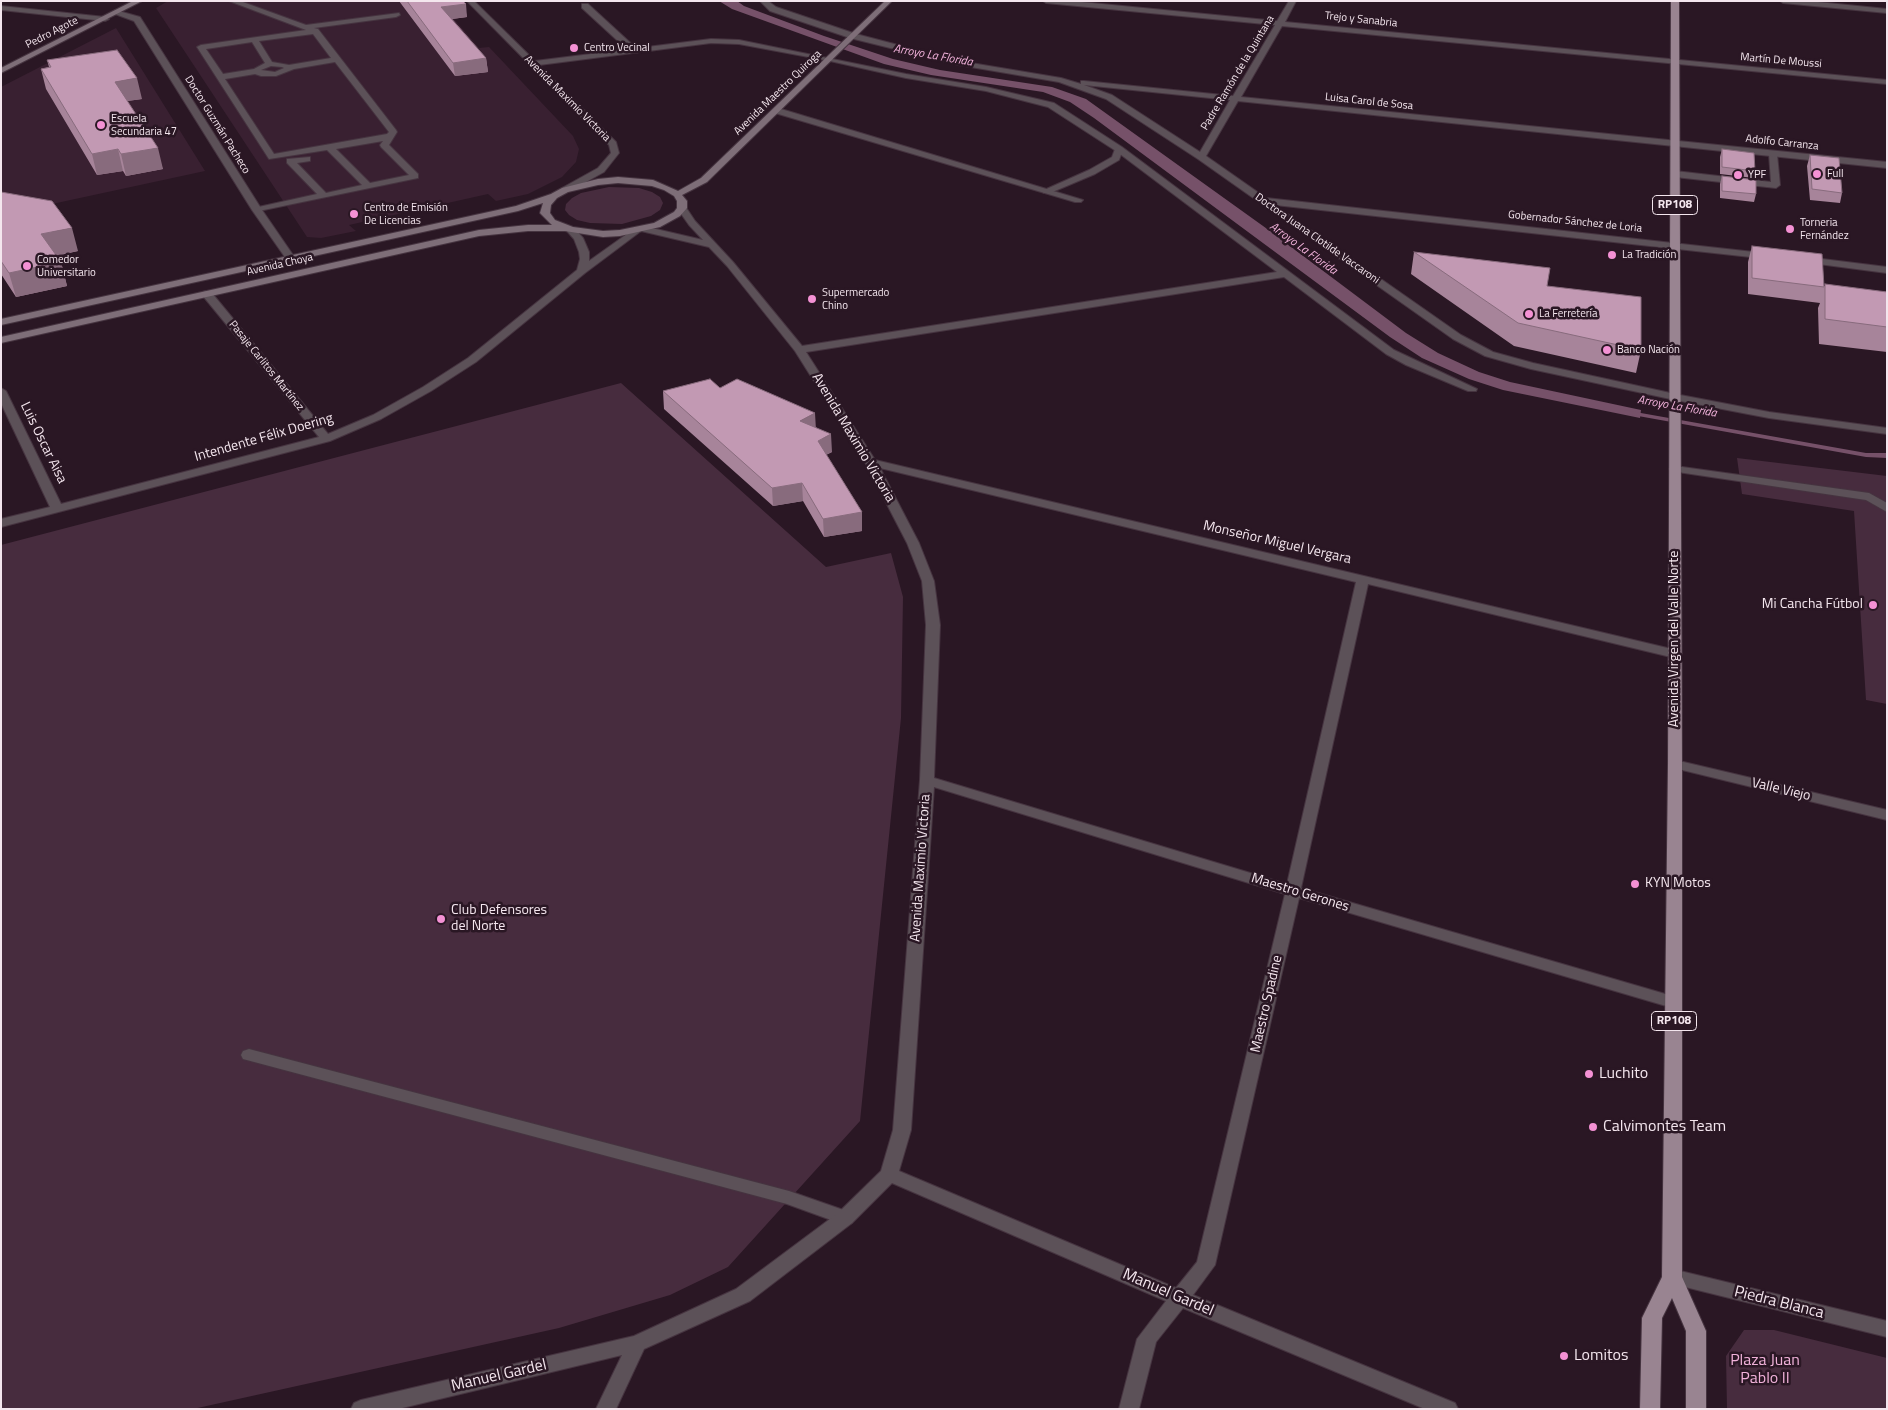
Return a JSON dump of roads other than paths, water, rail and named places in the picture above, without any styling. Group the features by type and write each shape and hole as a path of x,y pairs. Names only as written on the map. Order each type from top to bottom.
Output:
{"main road":[{"name":"Pedro Agote","path":"1,71 139,1"},
{"name":"Avenida Maestro Quiroga","path":"677,194 690,189 704,180 778,111 889,1"},
{"name":"Avenida Virgen del Valle Norte","path":"1676,1 1674,62 1675,764 1672,1277 1696,1331 1696,1409"},
{"name":"Avenida Choya","path":"1,322 518,208 554,196 565,190 598,182 618,180 653,183 668,188 677,194"},
{"path":"677,194 682,201 682,208"},
{"path":"554,196 546,205 545,214 552,222 568,229"},
{"name":"Avenida Choya","path":"1,340 479,233 528,228 568,229 603,234 640,230 669,220 682,208"},
{"name":"Avenida Virgen del Valle Norte","path":"1650,1409 1652,1318 1672,1277"}],"street":[{"path":"232,1 315,31 392,128 393,132 384,145 290,162 323,195"},
{"name":"Avenida Maximio Victoria","path":"470,1 613,144 615,153 601,170 565,190"},
{"name":"Doctora Juana Clotilde Vaccaroni","path":"763,1 773,9 851,39 959,63 1061,80 1109,97 1201,156 1457,337 1489,354 1675,403 1887,431"},
{"name":"Trejo y Sanabria","path":"1046,1 1674,62"},
{"name":"Padre Ramón de la Quintana","path":"1201,156 1236,100 1293,1"},
{"path":"1783,1 1887,10"},
{"path":"585,6 634,51"},
{"path":"1,8 104,19"},
{"name":"Doctor Guzmán Pacheco","path":"118,12 137,19 257,210 290,258"},
{"path":"305,26 396,15"},
{"path":"315,31 201,47 272,157 390,136"},
{"path":"254,40 270,64"},
{"path":"532,64 634,51 721,42 739,42 833,56 906,76 1011,94 1051,105 1120,149 1390,352 1410,363 1472,388"},
{"path":"257,71 259,68 270,64 281,64 289,67 337,60"},
{"name":"Martín De Moussi","path":"1674,62 1887,82"},
{"path":"220,77 257,71 266,74 276,74 285,72 289,67"},
{"name":"Luisa Carol de Sosa","path":"1061,80 1236,100 1675,144"},
{"path":"778,111 1078,200"},
{"name":"Adolfo Carranza","path":"1675,144 1887,165"},
{"path":"257,210 415,176 384,145"},
{"path":"330,147 338,153 368,186"},
{"path":"1047,191 1092,172 1116,158 1120,149"},
{"path":"1675,174 1776,186 1774,154"},
{"name":"Gobernador Sánchez de Loria","path":"1261,200 1781,258"},
{"name":"Avenida Maximio Victoria","path":"682,208 692,223 730,264 799,350 871,462 913,542 928,580 933,625 927,780 902,1130 890,1174"},
{"path":"568,229 578,238 584,252 585,259 582,271"},
{"path":"640,230 713,246"},
{"name":"Intendente Félix Doering","path":"1,522 326,439 377,417 472,360 582,271 640,230"},
{"path":"1800,260 1887,270"},
{"path":"799,350 1285,274"},
{"name":"Pasaje Carlitos Martínez","path":"207,294 326,439"},
{"name":"Luis Oscar Aisa","path":"1,391 57,508"},
{"name":"Monseñor Miguel Vergara","path":"871,462 1675,654"},
{"path":"1675,469 1869,497 1887,508"},
{"name":"Maestro Spadine","path":"1129,1409 1147,1339 1206,1265 1293,891 1362,579"},
{"name":"Valle Viejo","path":"1675,764 1887,815"},
{"name":"Maestro Gerones","path":"927,780 1293,891 1673,1002"},
{"path":"249,1055 790,1198 845,1218"},
{"path":"606,1409 637,1343 743,1295 845,1218 890,1174"},
{"name":"Manuel Gardel","path":"890,1174 1179,1298 1448,1409"},
{"name":"Piedra Blanca","path":"1672,1277 1887,1329"},
{"name":"Manuel Gardel","path":"361,1409 637,1343"}],"waterway":[{"name":"Arroyo La Florida","path":"1627,412 1866,455 1887,456"}],"place":[{"name":"Centro Vecinal","path":"574,48"},
{"name":"Escuela Secundaria 47","path":"101,125"},
{"name":"Full","path":"1817,174"},
{"name":"YPF","path":"1738,175"},
{"name":"Centro de Emisión De Licencias","path":"354,214"},
{"name":"Torneria Fernández","path":"1790,229"},
{"name":"La Tradición","path":"1612,255"},
{"name":"Comedor Universitario","path":"27,266"},
{"name":"Supermercado Chino","path":"812,299"},
{"name":"La Ferretería","path":"1529,314"},
{"name":"Banco Nación","path":"1607,350"},
{"name":"Mi Cancha Fútbol","path":"1873,605"},
{"name":"KYN Motos","path":"1635,884"},
{"name":"Club Defensores del Norte","path":"441,919"},
{"name":"Luchito","path":"1589,1074"},
{"name":"Calvimontes Team","path":"1593,1127"},
{"name":"Lomitos","path":"1564,1356"}],"park label":[{"name":"Plaza Juan Pablo II","path":"1765,1370"}]}
